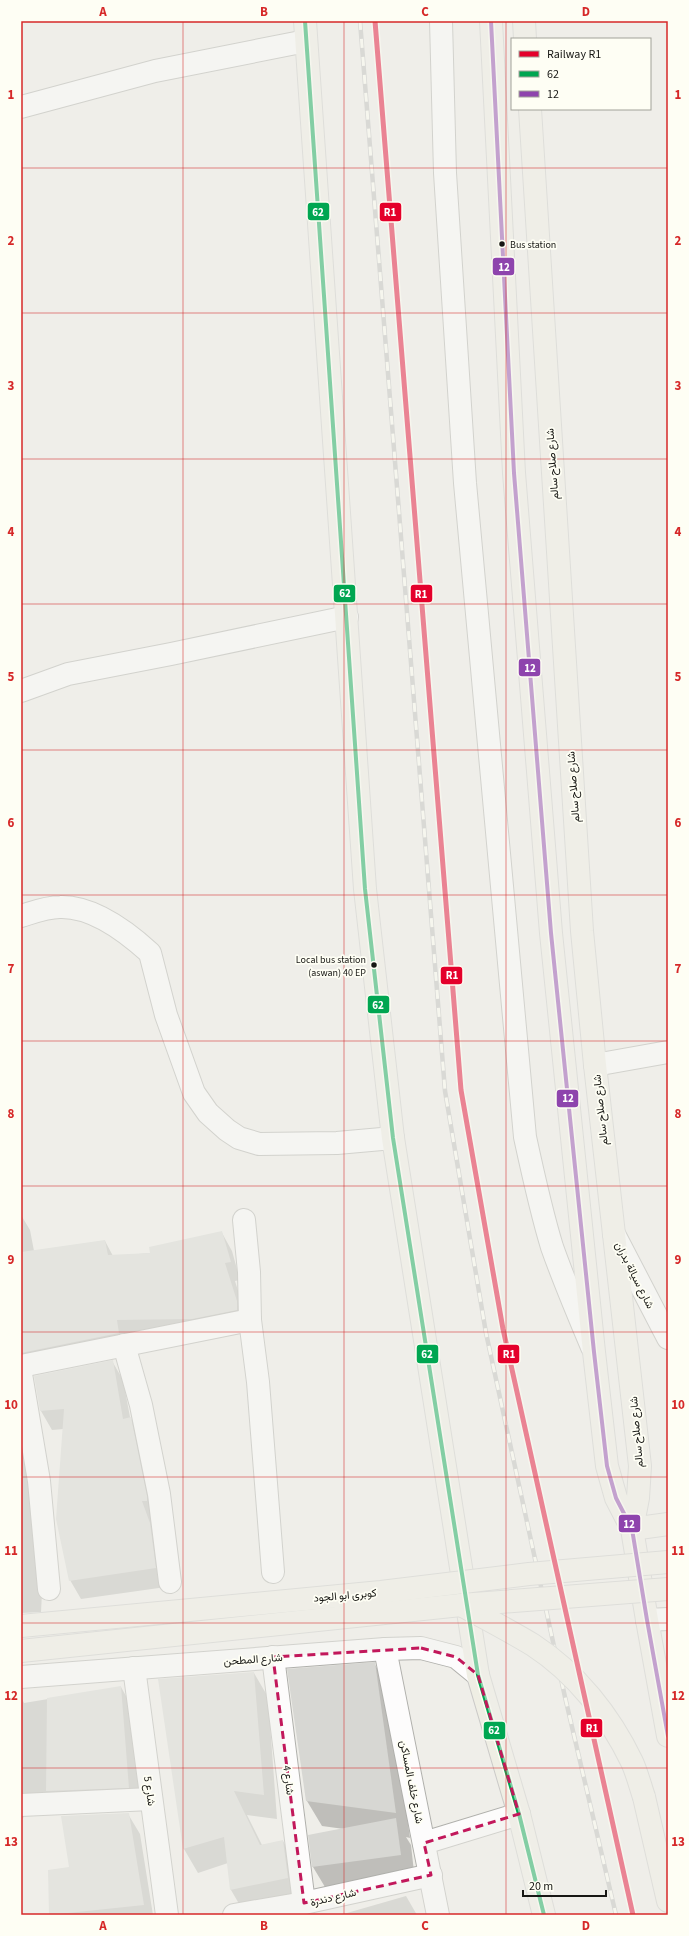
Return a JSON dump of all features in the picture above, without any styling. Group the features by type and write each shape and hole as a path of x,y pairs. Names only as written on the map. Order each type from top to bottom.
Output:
{"main road":[{"path":"491,21 515,488 551,933 594,1352 607,1466 616,1498 632,1529 668,1736"},
{"path":"524,21 525,38"},
{"path":"305,31 365,889 392,1138 478,1675 519,1814 544,1915"},
{"name":"شارع صلاح سالم","path":"530,110 582,931 595,1065 640,1466 638,1498 632,1529"},
{"path":"632,1529 668,1524"},
{"name":"كوبرى ابو الجود","path":"21,1626 381,1592 529,1574 668,1562"},
{"name":"كوبرى ابو الجود","path":"21,1651 461,1605 668,1589"},
{"path":"461,1605 533,1646 564,1669 591,1697 614,1729 629,1756 644,1797 668,1901"}],"street":[{"path":"441,21 445,173 465,483 525,1137 537,1192 552,1247 571,1300 594,1352"},
{"path":"21,107 305,31"},
{"path":"21,691 68,674 347,617"},
{"path":"21,916 40,910 60,907 80,909 102,918 150,953 166,1015 194,1093 208,1113 239,1138 259,1144 283,1145 337,1144 392,1138"},
{"path":"595,1065 668,1052"},
{"path":"244,1220 249,1272 250,1320 258,1382 273,1572"},
{"name":"شارع سيالة بدران","path":"614,1234 667,1334"},
{"path":"21,1366 250,1320"},
{"path":"124,1345 141,1405 158,1487 170,1582"},
{"path":"21,1374 39,1481 49,1589"},
{"path":"647,1620 668,1619"},
{"name":"شارع المطحن","path":"21,1677 273,1657 421,1648 456,1657 478,1675"},
{"name":"شارع خلف المساكن","path":"385,1649 438,1915"},
{"name":"شارع 4","path":"273,1657 304,1903"},
{"name":"شارع 5","path":"134,1668 167,1915"},
{"path":"21,1806 152,1799"},
{"path":"424,1843 519,1814"},
{"name":"شارع دندرة","path":"234,1915 304,1903 431,1875"}],"highlighted area":[{"path":"421,1648 456,1657 478,1675 519,1814 424,1843 431,1875 304,1903 273,1657"}],"building":[{"path":"222,1231 231,1262 225,1263 237,1301 237,1310 192,1319 117,1320 119,1333 21,1353 21,1252 105,1240 108,1255 150,1253 149,1247"},
{"path":"113,1360 123,1419 131,1417 147,1496 147,1501 142,1501 150,1523 156,1568 69,1581 56,1519 64,1409 40,1411 34,1376"},
{"path":"375,1662 396,1813 306,1801 287,1669"},
{"path":"254,1672 264,1795 234,1791 260,1845 283,1840 288,1878 230,1890 224,1837 183,1849 158,1679"},
{"path":"121,1686 129,1788 46,1791 47,1698"},
{"path":"129,1813 144,1905 49,1915 48,1870 69,1867 61,1816"},
{"path":"396,1818 401,1855 312,1867 308,1835"}],"railway":[{"path":"360,21 445,1091 486,1333 565,1697 616,1915"}],"rail line":[{"name":"R1","path":"375,21 461,1090 503,1329 633,1915"}],"transit line":[{"name":"62","path":"305,21 365,889 393,1138 478,1675 519,1814 544,1915"},
{"name":"12","path":"491,21 514,473 551,933 594,1352 607,1466 616,1498 632,1529 668,1736"}],"place":[{"name":"Bus station","path":"502,244"},
{"name":"Local bus station (aswan) 40 EP","path":"374,965"}]}
